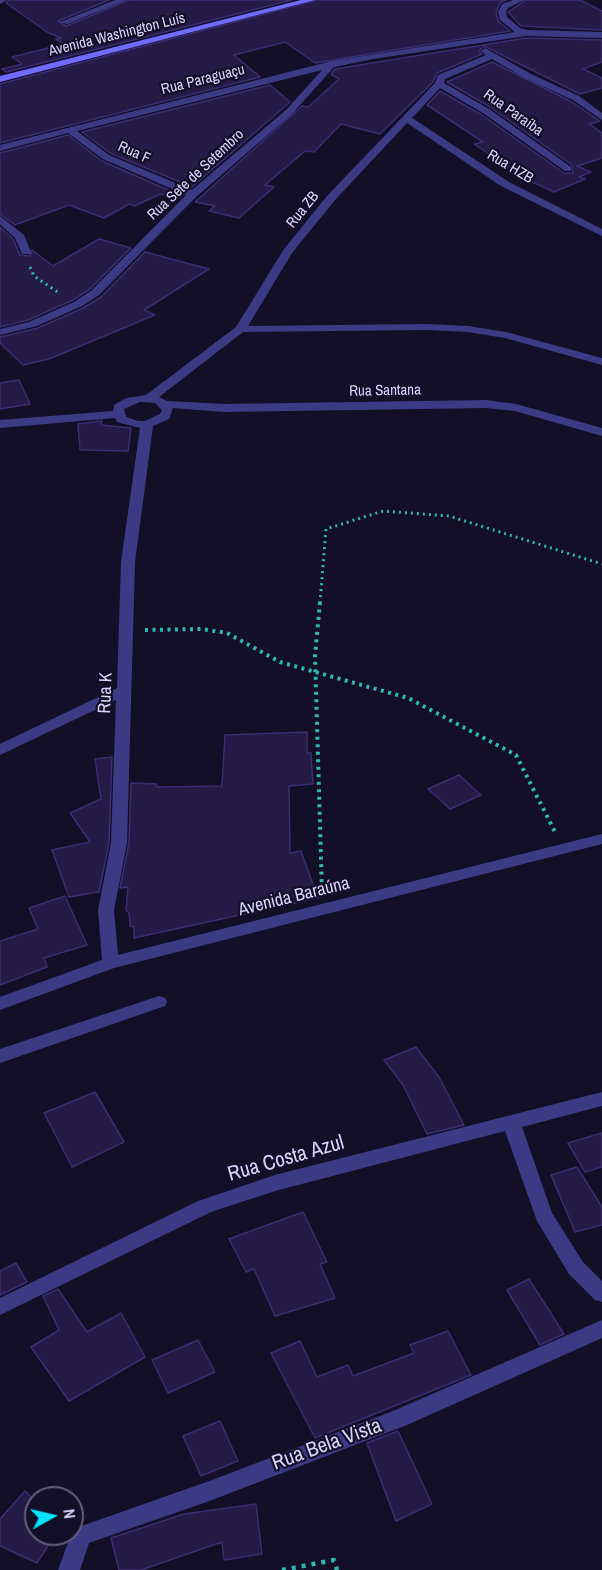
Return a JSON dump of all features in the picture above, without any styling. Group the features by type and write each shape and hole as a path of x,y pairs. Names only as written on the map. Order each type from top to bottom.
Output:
{"main road":[{"name":"Avenida Washington Luís","path":"0,80 311,0"}],"street":[{"path":"64,22 123,0"},
{"path":"520,0 505,6 502,18 517,30 526,33"},
{"name":"Rua Paraguaçu","path":"0,147 332,64 414,49 526,33 602,35"},
{"path":"473,41 491,56 576,98 602,117"},
{"name":"Rua ZB","path":"150,398 240,329 267,282 295,243 332,198 439,84 441,77 491,56"},
{"name":"Rua Sete de Setembro","path":"0,332 33,324 78,304 113,276 193,194 289,112 332,64"},
{"name":"Rua Paraíba","path":"439,84 486,111 568,169"},
{"path":"584,105 602,102"},
{"name":"Rua HZB","path":"407,119 505,184 602,233"},
{"name":"Rua F","path":"69,130 106,157 193,194"},
{"path":"0,219 20,237 26,252"},
{"path":"240,329 428,327 468,329 506,335 602,362"},
{"path":"117,414 118,408 130,400 150,398"},
{"name":"Rua Santana","path":"150,398 164,404 224,408 486,404 516,408 602,432"},
{"path":"0,424 117,414 128,423 147,424 165,416 168,410 164,404"},
{"name":"Rua K","path":"111,963 106,910 119,843 128,562 147,424"},
{"path":"0,750 125,690"},
{"name":"Avenida Baraúna","path":"0,1004 111,963 602,839"},
{"path":"0,1056 159,1002"},
{"name":"Rua Costa Azul","path":"0,1307 205,1206 275,1183 602,1099"},
{"path":"511,1122 544,1216 576,1268 602,1294"},
{"name":"Rua Bela Vista","path":"69,1570 81,1536 212,1490 400,1418 602,1329"}],"path":[{"path":"26,252 34,276 78,304"},
{"path":"322,910 315,674 326,529 383,511 449,516 602,564"},
{"path":"126,632 202,629 227,633 280,662 315,674 408,698 516,755 563,849"},
{"path":"282,1570 334,1560 337,1570"}],"building":[{"path":"9,0 109,0 58,21 66,26 129,0 292,0 6,72 2,69 22,64 12,57 64,44 56,39 61,38 47,32 6,3"},
{"path":"317,0 506,0 500,3 496,13 499,22 510,31 315,63 285,42 234,55 260,77 0,143 0,84"},
{"path":"526,0 580,0 602,11 602,30 521,26 508,12"},
{"path":"526,38 602,40 602,62 583,69 602,78 602,88 580,94 484,46 479,51 482,54 437,73 433,82 380,134 341,124 314,152 305,151 265,185 274,187 239,218 209,211 215,206 195,202 302,106 308,107 339,79 331,74 335,69"},
{"path":"492,62 572,102 600,121 589,124 602,133 602,158 577,166 591,172 579,177 585,179 554,192 511,172 514,171 474,144 483,142 427,105 440,91 482,115 564,173 573,173 572,165 490,107 447,82"},
{"path":"270,85 290,102 192,187 110,153 82,132"},
{"path":"68,135 102,161 182,196 180,198 161,194 134,206 129,204 104,218 69,205 15,225 0,214 0,153"},
{"path":"0,227 13,239 20,255 30,256 32,250 53,266 99,239 131,248 90,289 73,300 28,320 0,327"},
{"path":"145,252 209,269 144,310 155,315 49,359 23,365 0,343 0,337 38,328 83,308 101,297"},
{"path":"19,380 30,404 0,409 0,383"},
{"path":"102,421 101,425 131,428 128,451 80,450 78,424"},
{"path":"307,732 307,753 311,753 313,784 289,786 290,853 301,851 318,898 134,938 134,927 130,926 129,913 126,910 128,887 120,888 129,843 131,783 156,784 157,787 222,786 225,735"},
{"path":"112,757 109,843 99,892 69,897 52,850 90,842 70,813 101,799 95,759"},
{"path":"459,775 481,795 450,809 428,789"},
{"path":"65,896 87,945 44,958 47,967 0,985 0,941 38,929 29,908"},
{"path":"416,1047 439,1077 464,1125 427,1134 403,1085 384,1060"},
{"path":"95,1092 124,1142 72,1167 44,1113"},
{"path":"602,1133 602,1167 585,1172 568,1143"},
{"path":"577,1167 602,1207 602,1225 575,1232 551,1175"},
{"path":"303,1212 327,1262 320,1264 335,1298 275,1316 254,1269 246,1272 229,1239"},
{"path":"16,1263 27,1282 0,1295 0,1271"},
{"path":"529,1279 564,1334 540,1345 507,1290"},
{"path":"58,1289 87,1332 121,1313 145,1357 69,1401 31,1347 59,1330 43,1296"},
{"path":"448,1331 471,1375 315,1438 271,1353 300,1341 317,1377 348,1365 353,1376 414,1353 410,1345"},
{"path":"198,1340 215,1372 168,1393 152,1360"},
{"path":"220,1421 238,1461 201,1476 183,1436"},
{"path":"398,1431 432,1504 396,1521 367,1443"},
{"path":"24,1492 24,1546 48,1546 37,1563 0,1546 0,1519"},
{"path":"256,1504 262,1554 224,1560 222,1542 141,1570 119,1570 111,1538 184,1514"}]}
